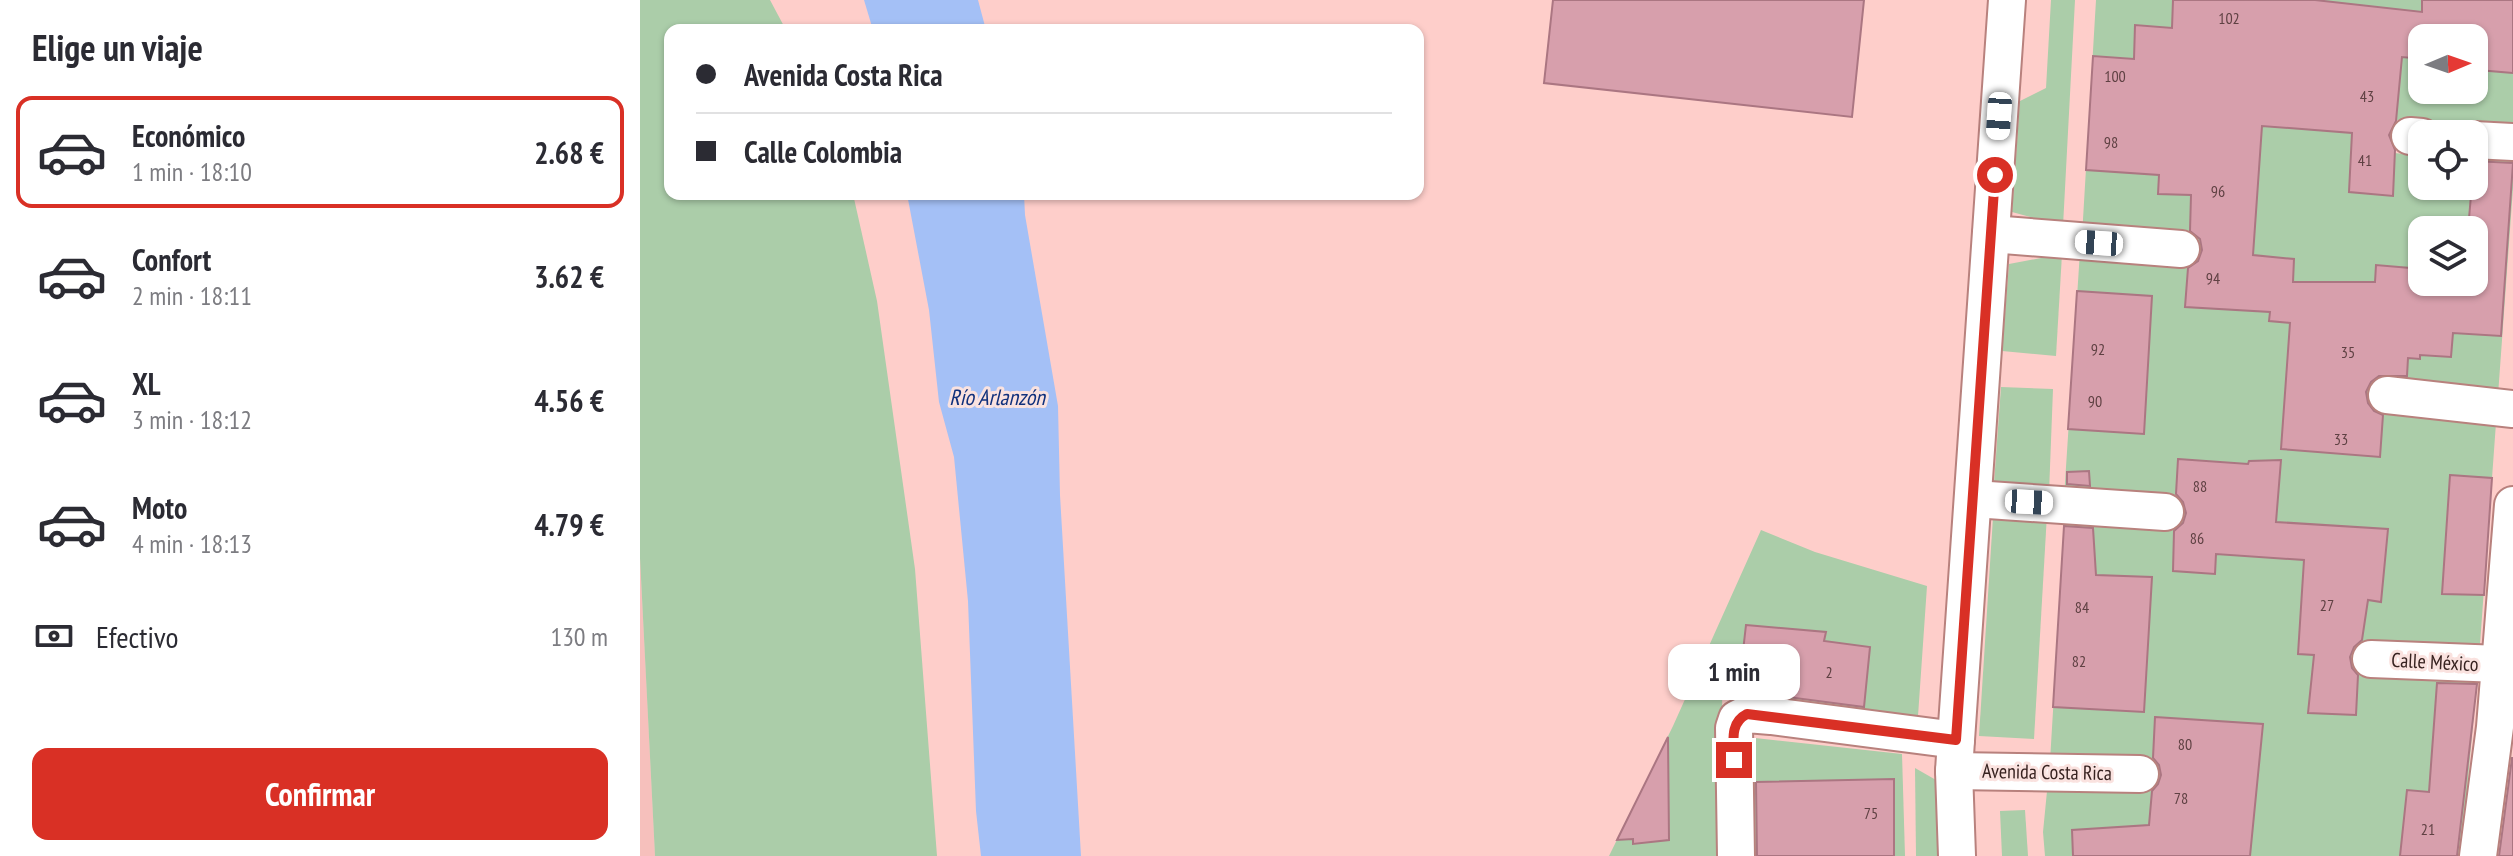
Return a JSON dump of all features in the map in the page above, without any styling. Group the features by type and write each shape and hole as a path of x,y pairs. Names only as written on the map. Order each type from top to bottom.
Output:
{"street":[{"name":"Avenida Costa Rica","path":"1957,856 1955,755 2007,0"},
{"path":"2488,141 2513,142"},
{"path":"1991,234 2181,249"},
{"path":"2387,395 2513,409"},
{"path":"1974,499 2165,512"},
{"name":"Calle México","path":"2478,856 2499,804 2504,728 2500,664 2513,505"},
{"name":"Calle México","path":"2371,659 2500,664"},
{"path":"1736,856 1734,728 1737,719 1747,714 1771,716 1955,755"},
{"name":"Avenida Costa Rica","path":"1955,755 2140,774"}],"shaded area":[{"path":"640,558 655,856 640,856"}],"green space":[{"path":"640,0 770,0 783,24 664,24 664,200 854,200 877,301 915,569 937,856 655,856 640,558"},
{"path":"2051,0 2075,0 2063,226 2012,212 2020,101 2046,88"},
{"path":"2096,0 2513,0 2513,137 2488,136 2488,120 2396,120 2395,153 2408,155 2408,200 2488,200 2488,148 2513,149 2513,188 2479,658 2461,856 2045,856 2043,832 2048,781 2152,791 2152,768 2140,767 2141,755 2138,758 2050,761 2065,511 2174,529 2175,515 2064,498 2080,251 2182,259 2183,268 2189,268 2190,231 2172,230 2171,240 2082,236"},
{"path":"2062,254 2056,356 2002,351 2009,264"},
{"path":"2001,387 2053,389 2049,493 1994,483"},
{"path":"2047,514 2034,739 1979,736 1993,517"},
{"path":"1761,530 1815,552 1927,586 1918,716 1722,693 1725,856 1609,856 1673,726"},
{"path":"1755,738 1902,754 1905,856 1752,856 1750,750"},
{"path":"1915,768 1936,780 1939,856 1916,856"},
{"path":"2025,810 2028,856 2002,856 2000,811"}],"water":[{"path":"864,0 978,0 984,24 871,24"},
{"name":"Río Arlanzón","path":"908,200 1024,200 1058,406 1060,495 1081,856 981,856 976,811 968,601 954,457 939,402 929,310"}],"building":[{"path":"1553,0 1864,0 1852,117 1544,83"},
{"path":"2173,0 2315,0 2422,12 2422,0 2513,0 2513,73 2488,71 2488,24 2408,24 2408,58 2402,57 2396,121 2389,135 2395,150 2393,196 2349,192 2352,133 2262,126 2253,255 2294,259 2293,282 2375,282 2376,265 2408,268 2408,296 2488,296 2488,216 2469,216 2471,200 2488,200 2488,162 2513,163 2501,336 2453,333 2451,357 2420,355 2420,359 2408,358 2407,376 2379,376 2371,382 2366,392 2368,403 2374,411 2383,415 2380,457 2281,449 2290,323 2269,321 2270,312 2185,307 2188,268 2198,261 2202,250 2200,239 2190,231 2191,195 2158,194 2159,175 2086,170 2093,56 2134,59 2135,25 2172,28"},
{"path":"2077,291 2152,296 2144,434 2068,429"},
{"path":"2178,459 2248,464 2249,461 2281,460 2276,522 2388,529 2381,602 2368,600 2362,640 2354,647 2350,657 2352,668 2358,675 2356,715 2308,713 2314,655 2298,654 2304,560 2216,554 2215,574 2173,571 2174,531 2183,523 2186,513 2183,502 2176,494"},
{"path":"2089,471 2090,486 2067,484 2067,472"},
{"path":"2450,475 2492,478 2484,595 2442,594"},
{"path":"2064,526 2093,528 2096,575 2152,577 2144,712 2053,707"},
{"path":"1746,625 1826,632 1824,641 1870,647 1864,707 1773,695 1738,695"},
{"path":"2437,683 2477,684 2457,856 2400,856 2407,790 2429,792"},
{"path":"2155,717 2263,724 2250,856 2073,856 2072,830 2149,825 2152,791 2161,775 2159,765 2153,758"},
{"path":"1668,737 1669,840 1633,844 1633,839 1617,840"},
{"path":"2512,758 2513,856 2499,856"},
{"path":"1894,779 1894,856 1757,856 1756,782"}],"route":[{"path":"1734,760 1734,728 1737,719 1747,714 1956,740 1995,175"}]}
